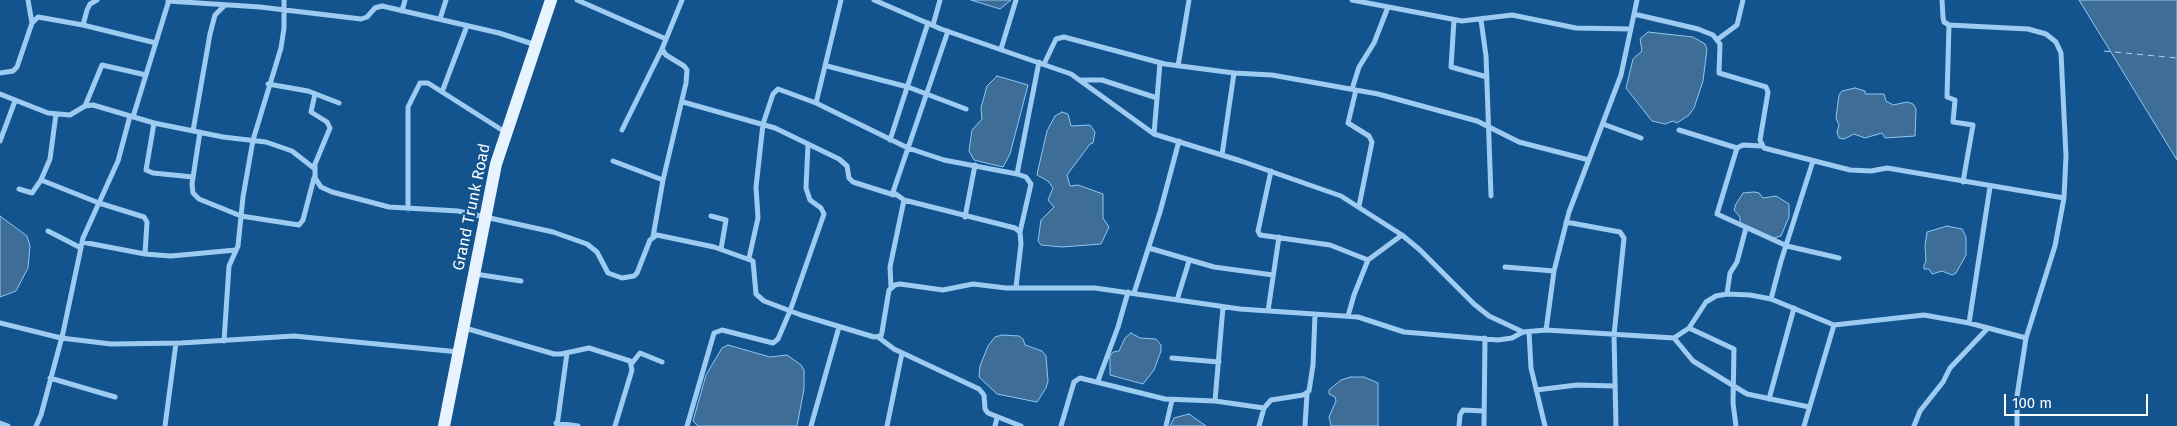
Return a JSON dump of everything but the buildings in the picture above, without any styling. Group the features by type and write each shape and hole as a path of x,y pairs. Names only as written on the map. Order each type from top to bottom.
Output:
{"main road":[{"name":"Grand Trunk Road","path":"444,426 460,352 484,217 506,132 551,0"}],"street":[{"path":"28,0 32,23"},
{"path":"83,25 90,4 97,0"},
{"path":"224,341 229,266 236,250 253,140 268,84 281,48 284,0"},
{"path":"402,10 404,0"},
{"path":"440,19 446,0"},
{"path":"577,0 666,39"},
{"path":"622,130 662,49 682,0"},
{"path":"816,103 827,66 841,0"},
{"path":"874,0 948,31 1042,63 1081,80 1154,134 1271,171 1341,196 1402,235 1489,316 1526,332"},
{"path":"890,140 940,0"},
{"path":"1001,49 1016,0"},
{"path":"1178,66 1189,0"},
{"path":"1352,0 1454,20 1480,20 1512,14 1576,28 1631,28"},
{"path":"1546,330 1554,271 1566,222 1621,75 1637,0"},
{"path":"1718,39 1737,25 1743,0"},
{"path":"1942,0 1944,22 1949,25 2028,29 2046,34 2056,42 2061,54 2066,156 2064,198 2052,255 2026,338 2017,396 2016,426"},
{"path":"36,426 61,338 81,245 118,161 168,1 284,10 361,19 367,17 378,7 402,10 440,19 536,45"},
{"path":"193,131 210,34 216,14 225,5"},
{"path":"1359,206 1372,142 1369,136 1348,123 1359,66 1374,43 1388,6"},
{"path":"1634,14 1698,29 1713,35 1718,39 1721,49 1720,73 1761,85 1768,90 1760,140 1761,146"},
{"path":"0,73 10,72 17,67 34,19 43,17 156,43"},
{"path":"1454,20 1451,67 1456,70 1488,77"},
{"path":"1480,20 1486,49 1488,77 1491,196"},
{"path":"1949,25 1947,97 1955,100 1953,122 1973,125 1963,182"},
{"path":"442,92 467,26"},
{"path":"894,195 893,188 948,31"},
{"path":"1016,174 1042,63 1056,39 1064,37 1160,63 1234,73 1272,75 1354,89 1477,121 1519,142 1589,160"},
{"path":"315,178 321,187 366,202 408,209 450,210 553,232 587,244 598,252 608,273 622,278 634,276 653,237 663,180 683,102 687,70 684,66 666,55 662,49"},
{"path":"1154,134 1160,63"},
{"path":"85,106 102,65 146,75"},
{"path":"827,66 908,87 966,110"},
{"path":"1222,155 1234,73"},
{"path":"1081,80 1102,80 1157,98"},
{"path":"408,209 408,107 422,82 442,92 506,132"},
{"path":"268,84 315,94 338,103"},
{"path":"750,258 758,218 756,179 763,124 773,94 778,89 816,103 908,148 944,160 1016,174 1029,179 1031,184 1020,232 1021,244 1016,288"},
{"path":"0,94 39,111 70,115 85,106 93,104 154,123 253,140 287,149 315,169"},
{"path":"200,132 193,178 194,196 241,216 299,225 303,220 315,178 315,169 330,128 327,122 311,112 315,94"},
{"path":"0,141 3,125 15,101"},
{"path":"683,102 763,124 808,144 845,163 849,178 853,182 904,200 1015,228 1020,232"},
{"path":"18,190 32,193 41,180 52,153 56,114"},
{"path":"154,123 146,170 193,178"},
{"path":"1603,124 1641,138"},
{"path":"1679,130 1737,148 1743,145 1761,146 1773,152 1850,170 1866,171 1887,168 1990,187 2064,198"},
{"path":"1134,293 1149,248 1179,141"},
{"path":"687,426 714,333 722,330 772,343 778,339 790,311 824,214 821,208 810,200 806,188 808,144"},
{"path":"1737,148 1717,214 1787,246 1839,258"},
{"path":"613,161 663,180"},
{"path":"1771,300 1813,161"},
{"path":"966,217 975,165"},
{"path":"1271,171 1258,231 1262,236 1330,245 1368,260"},
{"path":"41,180 99,203 146,218 145,254"},
{"path":"1969,323 1980,268 1990,187"},
{"path":"878,337 882,332 887,298 891,287 890,267 904,200"},
{"path":"711,216 726,220 722,248"},
{"path":"1566,222 1620,232 1624,238 1614,335 1616,426"},
{"path":"1727,294 1730,274 1737,262 1746,228"},
{"path":"48,231 81,245 145,254 182,255 236,250"},
{"path":"1348,316 1354,294 1368,260 1402,235"},
{"path":"653,237 664,236 722,248 750,258 755,265 758,298 839,327 878,337 902,353 982,392 985,409 997,418 1021,426"},
{"path":"1268,311 1279,237"},
{"path":"1149,248 1224,269 1273,275"},
{"path":"1177,300 1189,260"},
{"path":"1505,267 1554,271"},
{"path":"474,274 520,281"},
{"path":"891,287 910,284 949,290 973,284 1016,288 1073,287 1128,292 1223,307 1358,317 1404,332 1485,338 1512,338 1526,332 1546,330 1674,338 1689,328 1706,302 1716,296 1727,294 1750,295 1794,308 1834,325 1924,315 1969,323 2026,338"},
{"path":"1098,381 1118,327 1128,292"},
{"path":"1215,401 1223,307"},
{"path":"1769,399 1794,308"},
{"path":"1305,426 1307,394 1314,365 1315,314"},
{"path":"0,323 61,338 111,344 224,341 294,336 460,352"},
{"path":"1804,426 1834,325"},
{"path":"811,426 839,327"},
{"path":"464,328 554,354 589,348 632,362"},
{"path":"1689,328 1734,349 1733,386 1736,426"},
{"path":"1914,426 1920,411 1943,382 1953,363 1988,328"},
{"path":"1526,332 1531,368 1545,426"},
{"path":"1484,426 1485,338"},
{"path":"1674,338 1693,361 1747,394 1809,407"},
{"path":"165,426 166,405 176,343"},
{"path":"567,353 556,424 578,426"},
{"path":"615,426 632,362 640,353 662,362"},
{"path":"887,426 902,353"},
{"path":"1172,358 1219,362"},
{"path":"50,378 115,396"},
{"path":"1061,426 1074,382 1080,378 1172,400 1215,401 1264,408"},
{"path":"1536,390 1577,385 1615,386"},
{"path":"1258,426 1264,408 1271,400 1278,397 1307,394"},
{"path":"1166,426 1172,400"},
{"path":"1459,426 1460,415 1463,410 1484,411"},
{"path":"995,426 997,418"},
{"path":"0,423 8,426"}],"water":[{"path":"971,0 1011,0 1000,9"},
{"path":"2079,0 2177,0 2177,160"},
{"path":"1648,32 1693,37 1705,44 1707,49 1703,81 1694,108 1689,115 1677,123 1673,121 1665,124 1652,121 1626,88 1633,59 1642,51 1640,39"},
{"path":"997,76 1028,85 1010,154 1003,167 974,160 969,151 972,130 982,119 981,108 987,86"},
{"path":"1855,88 1865,91 1865,94 1884,94 1886,101 1893,105 1907,102 1913,104 1916,109 1915,136 1885,138 1882,133 1865,138 1854,134 1844,139 1839,138 1837,132 1839,125 1836,118 1839,95 1842,91"},
{"path":"1062,112 1068,114 1071,126 1090,125 1095,132 1093,143 1090,144 1067,175 1070,186 1078,185 1103,194 1103,218 1109,227 1101,244 1062,247 1041,245 1038,241 1041,220 1054,207 1048,200 1053,188 1048,181 1037,175 1047,131 1055,116"},
{"path":"1743,193 1759,193 1763,198 1776,196 1789,204 1789,217 1781,236 1774,238 1740,223 1740,217 1734,210 1736,204"},
{"path":"0,216 27,236 30,246 28,268 16,291 0,297"},
{"path":"1947,226 1962,229 1966,237 1966,255 1956,273 1952,275 1942,271 1932,274 1929,269 1924,269 1927,232"},
{"path":"1131,333 1140,338 1156,339 1161,345 1161,351 1154,370 1143,384 1110,375 1110,356 1113,352 1119,351 1125,338"},
{"path":"1002,335 1019,336 1023,339 1025,345 1042,351 1046,356 1048,381 1037,402 997,394 979,377 980,366 988,346 995,337"},
{"path":"728,345 770,357 787,355 801,365 804,370 804,389 797,426 698,426 693,421 706,375 722,348"},
{"path":"1351,377 1364,377 1378,383 1378,426 1331,426 1329,417 1336,401 1335,397 1329,394 1329,390 1341,380"},
{"path":"1189,414 1206,426 1170,426 1174,418"}],"ferry route":[{"path":"2104,51 2177,58"}]}
